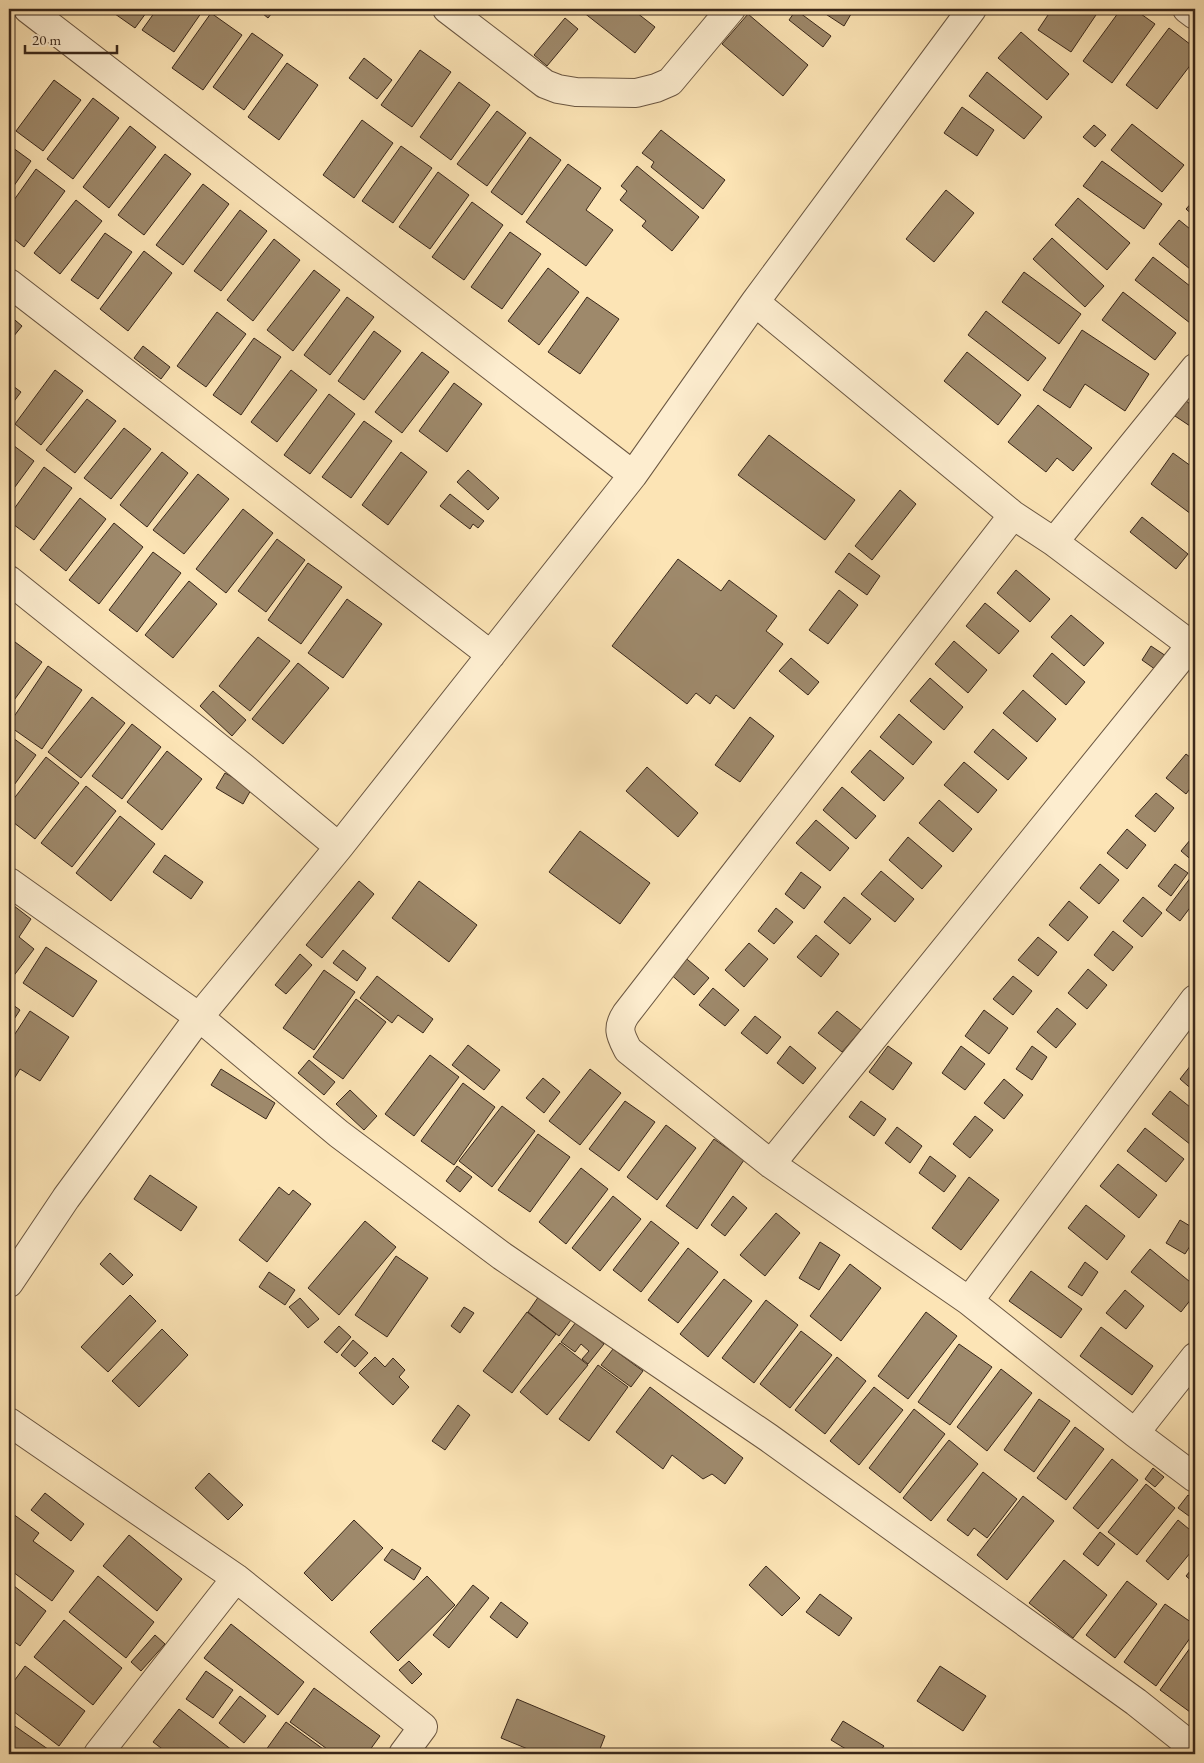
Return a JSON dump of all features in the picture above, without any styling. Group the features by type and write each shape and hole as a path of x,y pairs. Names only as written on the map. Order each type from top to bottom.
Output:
{"street":[{"path":"28,9 633,475"},
{"path":"447,9 546,84 558,90 636,93 670,82 730,9"},
{"path":"9,1283 66,1198 199,1017 340,847 633,475 755,302 972,9"},
{"path":"1187,9 1195,15"},
{"path":"9,283 491,654"},
{"path":"755,302 1013,515 1054,542 1193,646 771,1164"},
{"path":"1054,542 1195,368"},
{"path":"1013,515 620,1023 621,1034 628,1050 771,1164 969,1301 1195,1478"},
{"path":"9,580 340,847"},
{"path":"9,882 199,1017 339,1134 502,1256 769,1438 1128,1697 1195,1749"},
{"path":"969,1301 1195,999"},
{"path":"1135,1432 1195,1357"},
{"path":"9,1422 236,1578 424,1727 403,1754"},
{"path":"98,1754 236,1578"}],"building":[{"path":"108,9 149,9 135,28"},
{"path":"157,9 204,9 174,52 142,30"},
{"path":"257,9 275,9 268,18"},
{"path":"585,9 632,9 655,27 635,53 583,12"},
{"path":"818,9 854,9 844,26"},
{"path":"1052,9 1100,9 1071,52 1038,30"},
{"path":"1121,9 1134,9 1155,24 1112,83 1083,61"},
{"path":"796,10 831,36 823,47 789,20"},
{"path":"211,13 242,35 203,90 172,68"},
{"path":"748,14 808,65 783,96 722,44"},
{"path":"565,18 578,29 547,66 534,55"},
{"path":"1169,28 1195,48 1195,59 1157,109 1126,85"},
{"path":"1021,32 1069,74 1047,100 998,58"},
{"path":"252,33 283,55 244,110 213,87"},
{"path":"420,50 451,72 412,127 381,105"},
{"path":"364,58 392,80 377,99 349,78"},
{"path":"287,63 318,85 279,140 248,117"},
{"path":"987,72 1042,117 1024,139 969,96"},
{"path":"54,80 81,100 43,151 16,131"},
{"path":"459,82 490,105 451,160 420,137"},
{"path":"93,98 119,118 73,179 47,159"},
{"path":"962,107 994,130 977,156 944,133"},
{"path":"497,111 526,133 487,186 457,164"},
{"path":"362,120 393,143 354,198 323,175"},
{"path":"1132,124 1184,165 1162,192 1111,150"},
{"path":"1094,125 1106,135 1095,147 1083,137"},
{"path":"130,126 156,147 109,208 83,187"},
{"path":"661,130 725,180 703,209 651,167 654,162 642,153"},
{"path":"530,137 561,160 522,215 491,192"},
{"path":"9,145 31,161 9,193"},
{"path":"401,146 432,168 393,223 362,201"},
{"path":"165,154 191,174 144,235 118,215"},
{"path":"1102,161 1162,204 1144,229 1083,186"},
{"path":"568,164 601,188 586,210 613,230 586,266 526,222"},
{"path":"637,166 699,217 672,251 642,226 646,221 620,200 627,191 621,186"},
{"path":"36,169 65,191 24,247 9,235 9,207"},
{"path":"438,172 469,195 430,249 399,227"},
{"path":"203,184 229,204 183,265 156,245"},
{"path":"946,190 974,213 934,262 906,239"},
{"path":"1078,198 1130,243 1107,270 1055,225"},
{"path":"1195,199 1195,217 1186,209"},
{"path":"76,200 102,221 60,274 34,253"},
{"path":"472,202 503,225 464,280 432,257"},
{"path":"240,210 267,231 221,291 194,271"},
{"path":"1179,220 1195,233 1195,273 1159,244"},
{"path":"510,232 541,254 502,309 471,287"},
{"path":"105,233 132,252 98,299 71,280"},
{"path":"1052,238 1104,286 1085,307 1033,259"},
{"path":"274,239 300,260 253,321 227,300"},
{"path":"144,251 172,273 128,331 100,309"},
{"path":"1153,257 1195,290 1195,315 1190,323 1135,280"},
{"path":"548,268 579,292 539,345 508,321"},
{"path":"314,270 340,290 293,351 267,330"},
{"path":"1024,272 1081,314 1059,344 1002,302"},
{"path":"1123,292 1176,333 1155,360 1102,320"},
{"path":"347,297 374,317 330,375 304,355"},
{"path":"587,297 619,319 580,374 548,352"},
{"path":"986,311 1046,358 1028,381 968,335"},
{"path":"217,312 246,334 206,387 177,366"},
{"path":"9,315 22,326 9,342"},
{"path":"1082,330 1149,374 1125,411 1085,384 1070,408 1043,390"},
{"path":"374,331 401,351 364,400 338,381"},
{"path":"254,338 281,357 241,415 213,395"},
{"path":"143,346 170,367 161,379 134,358"},
{"path":"422,352 449,372 402,433 375,412"},
{"path":"967,352 1021,395 998,425 944,381"},
{"path":"55,370 83,391 41,445 15,424"},
{"path":"291,370 317,390 277,442 251,422"},
{"path":"9,383 21,392 9,408"},
{"path":"454,383 482,404 447,452 419,431"},
{"path":"329,394 355,414 310,474 284,455"},
{"path":"87,399 116,421 75,473 46,450"},
{"path":"1185,400 1195,408 1195,419 1190,426 1175,416"},
{"path":"1038,405 1092,448 1073,471 1057,458 1046,472 1008,442"},
{"path":"364,421 392,441 351,498 322,477"},
{"path":"124,428 151,449 111,499 84,478"},
{"path":"769,435 855,500 825,540 738,475"},
{"path":"9,442 34,461 9,495"},
{"path":"162,452 188,473 147,527 120,505"},
{"path":"401,452 427,472 388,525 362,505"},
{"path":"1173,453 1195,469 1195,517 1151,484"},
{"path":"44,467 72,488 34,540 9,521 9,516"},
{"path":"468,470 499,498 488,510 457,482"},
{"path":"198,474 229,499 184,554 153,530"},
{"path":"900,490 916,504 872,560 855,546"},
{"path":"450,494 484,521 478,528 473,524 470,529 440,506"},
{"path":"80,498 106,519 66,571 40,550"},
{"path":"243,509 273,533 226,593 196,569"},
{"path":"1142,517 1188,554 1176,569 1130,532"},
{"path":"114,523 143,547 99,604 69,580"},
{"path":"277,539 305,560 266,612 238,591"},
{"path":"153,552 181,573 137,632 109,610"},
{"path":"849,553 880,576 867,595 835,572"},
{"path":"678,559 721,591 729,580 777,616 766,631 783,644 734,709 716,695 710,704 696,693 687,704 612,646"},
{"path":"308,563 342,587 301,644 268,620"},
{"path":"1016,570 1050,599 1030,622 997,593"},
{"path":"189,581 217,604 173,658 145,635"},
{"path":"839,590 858,605 828,644 809,630"},
{"path":"347,599 382,624 343,678 308,653"},
{"path":"985,603 1019,631 999,654 966,626"},
{"path":"1071,615 1104,643 1084,666 1051,637"},
{"path":"258,637 290,661 250,711 219,686"},
{"path":"954,641 987,670 968,693 935,664"},
{"path":"15,642 42,662 9,707 9,650"},
{"path":"1151,646 1169,658 1159,672 1142,660"},
{"path":"1052,653 1085,682 1066,705 1033,676"},
{"path":"791,658 819,682 808,695 779,671"},
{"path":"298,663 329,688 283,744 252,719"},
{"path":"48,666 82,690 42,749 9,726 9,724"},
{"path":"930,678 963,707 944,730 910,701"},
{"path":"1023,690 1056,719 1037,742 1003,713"},
{"path":"213,691 246,720 232,736 200,706"},
{"path":"92,697 125,723 81,778 48,752"},
{"path":"899,714 932,742 913,765 880,737"},
{"path":"750,717 774,736 740,782 715,765"},
{"path":"132,724 161,747 122,799 92,776"},
{"path":"993,729 1027,758 1008,780 974,752"},
{"path":"9,735 36,755 9,792"},
{"path":"870,750 904,778 884,801 851,772"},
{"path":"167,751 202,779 162,830 127,802"},
{"path":"1186,754 1195,761 1195,782 1186,794 1166,778"},
{"path":"46,757 79,783 35,839 9,819 9,805"},
{"path":"964,762 997,790 978,813 944,785"},
{"path":"647,767 698,813 678,837 626,791"},
{"path":"225,773 252,788 243,804 216,788"},
{"path":"86,786 116,811 72,867 41,843"},
{"path":"842,787 876,816 856,839 823,810"},
{"path":"1156,793 1174,808 1155,832 1135,816"},
{"path":"939,800 972,829 953,852 919,823"},
{"path":"120,816 155,844 111,901 76,873"},
{"path":"816,820 849,848 830,871 796,843"},
{"path":"1127,829 1146,845 1127,869 1107,853"},
{"path":"580,831 650,883 620,924 549,872"},
{"path":"1195,834 1195,863 1181,851"},
{"path":"908,837 942,866 922,889 889,860"},
{"path":"165,855 203,882 191,899 153,872"},
{"path":"1100,864 1119,880 1099,904 1080,888"},
{"path":"1175,864 1188,873 1171,896 1158,886"},
{"path":"881,871 914,899 895,922 861,894"},
{"path":"801,872 821,887 804,909 785,894"},
{"path":"1194,873 1195,901 1180,921 1166,910"},
{"path":"359,881 374,894 322,958 306,945"},
{"path":"419,881 477,925 449,962 392,918"},
{"path":"844,897 871,919 850,944 824,922"},
{"path":"1143,897 1162,913 1142,937 1123,921"},
{"path":"1069,901 1088,917 1068,941 1049,925"},
{"path":"9,902 31,919 19,937 34,949 9,982"},
{"path":"776,908 793,922 774,944 758,931"},
{"path":"1113,931 1133,947 1113,971 1094,955"},
{"path":"816,935 839,954 821,977 797,957"},
{"path":"1038,937 1057,952 1038,976 1018,960"},
{"path":"749,943 768,959 744,987 725,970"},
{"path":"46,947 97,981 73,1017 23,983"},
{"path":"343,950 366,968 357,981 333,963"},
{"path":"300,954 312,965 286,994 275,985"},
{"path":"681,954 709,978 694,995 667,971"},
{"path":"1088,969 1107,985 1087,1009 1068,993"},
{"path":"324,970 355,992 314,1050 283,1028"},
{"path":"377,976 433,1019 423,1033 398,1015 392,1023 360,998"},
{"path":"1013,976 1032,991 1013,1015 993,999"},
{"path":"713,988 739,1010 725,1026 699,1005"},
{"path":"356,999 386,1022 343,1079 313,1057"},
{"path":"9,1002 20,1010 9,1027"},
{"path":"1057,1008 1076,1024 1056,1048 1037,1032"},
{"path":"984,1010 1008,1028 989,1054 965,1036"},
{"path":"30,1011 69,1037 40,1081 20,1069 9,1087 9,1043"},
{"path":"837,1011 861,1030 842,1052 818,1033"},
{"path":"755,1016 781,1037 767,1054 741,1033"},
{"path":"468,1045 500,1070 484,1090 452,1065"},
{"path":"790,1046 816,1068 803,1084 777,1063"},
{"path":"888,1046 912,1063 893,1090 869,1072"},
{"path":"961,1046 985,1064 965,1090 942,1073"},
{"path":"1032,1046 1047,1057 1032,1080 1016,1069"},
{"path":"430,1055 459,1077 414,1136 385,1114"},
{"path":"309,1060 335,1082 324,1095 298,1073"},
{"path":"1195,1060 1195,1092 1180,1079"},
{"path":"221,1069 275,1103 266,1119 211,1085"},
{"path":"590,1069 621,1093 580,1145 549,1121"},
{"path":"543,1078 560,1092 544,1113 526,1098"},
{"path":"1004,1079 1023,1095 1004,1119 984,1103"},
{"path":"463,1083 495,1107 454,1165 421,1141"},
{"path":"350,1090 377,1116 364,1130 336,1104"},
{"path":"1170,1091 1195,1111 1195,1140 1191,1145 1152,1114"},
{"path":"625,1101 655,1122 619,1171 589,1149"},
{"path":"861,1101 886,1119 874,1136 849,1117"},
{"path":"502,1106 535,1131 492,1187 459,1161"},
{"path":"975,1116 993,1130 970,1158 953,1144"},
{"path":"666,1125 696,1148 657,1200 627,1177"},
{"path":"897,1127 922,1146 910,1163 885,1143"},
{"path":"1145,1128 1184,1159 1166,1182 1127,1151"},
{"path":"538,1134 570,1157 530,1212 498,1190"},
{"path":"714,1139 744,1160 697,1229 666,1206"},
{"path":"930,1156 956,1176 944,1192 919,1173"},
{"path":"1118,1164 1157,1195 1139,1218 1100,1186"},
{"path":"457,1166 472,1177 460,1192 446,1181"},
{"path":"581,1168 608,1189 566,1244 539,1222"},
{"path":"150,1175 197,1207 181,1231 134,1199"},
{"path":"969,1177 999,1200 961,1250 932,1228"},
{"path":"279,1187 289,1195 293,1190 311,1204 267,1262 239,1240"},
{"path":"613,1196 641,1219 600,1271 572,1248"},
{"path":"733,1196 747,1208 725,1236 711,1225"},
{"path":"1086,1205 1125,1236 1107,1260 1068,1228"},
{"path":"776,1213 800,1233 765,1276 740,1255"},
{"path":"1180,1220 1195,1229 1195,1238 1185,1254 1166,1243"},
{"path":"365,1221 396,1247 339,1315 308,1288"},
{"path":"651,1221 679,1243 641,1292 613,1270"},
{"path":"820,1242 840,1255 819,1290 799,1278"},
{"path":"688,1248 718,1272 678,1323 648,1300"},
{"path":"1150,1249 1195,1286 1195,1294 1181,1312 1131,1272"},
{"path":"110,1253 133,1275 123,1285 100,1264"},
{"path":"396,1256 428,1278 387,1337 355,1315"},
{"path":"1085,1262 1098,1272 1082,1296 1068,1287"},
{"path":"850,1264 881,1288 841,1341 810,1316"},
{"path":"1031,1271 1082,1309 1061,1338 1009,1301"},
{"path":"269,1272 295,1290 285,1305 259,1287"},
{"path":"724,1279 752,1301 708,1357 680,1334"},
{"path":"1125,1290 1144,1306 1126,1329 1106,1313"},
{"path":"130,1295 156,1321 108,1372 81,1347"},
{"path":"539,1296 571,1320 559,1336 528,1312"},
{"path":"300,1298 319,1319 308,1328 289,1307"},
{"path":"766,1300 798,1325 754,1383 722,1358"},
{"path":"464,1307 474,1313 460,1333 451,1326"},
{"path":"527,1312 556,1334 512,1393 483,1371"},
{"path":"926,1312 957,1336 908,1399 878,1376"},
{"path":"576,1322 604,1344 588,1364 582,1359 589,1351 581,1344 575,1352 561,1342"},
{"path":"339,1326 351,1337 337,1353 324,1342"},
{"path":"1101,1327 1153,1366 1132,1395 1080,1356"},
{"path":"162,1329 188,1355 139,1407 112,1381"},
{"path":"801,1331 832,1355 790,1408 760,1384"},
{"path":"353,1340 368,1353 355,1367 341,1355"},
{"path":"560,1343 588,1365 547,1415 520,1392"},
{"path":"959,1344 992,1367 950,1425 918,1402"},
{"path":"613,1349 643,1371 631,1387 601,1365"},
{"path":"375,1357 385,1367 393,1358 405,1370 399,1377 409,1387 393,1405 359,1373"},
{"path":"837,1357 866,1381 825,1434 795,1410"},
{"path":"598,1365 628,1387 589,1441 559,1419"},
{"path":"1001,1369 1032,1393 987,1451 957,1427"},
{"path":"650,1387 743,1458 725,1484 712,1474 703,1479 672,1455 663,1469 616,1432"},
{"path":"874,1387 903,1410 859,1465 830,1441"},
{"path":"1039,1399 1070,1421 1034,1472 1004,1450"},
{"path":"458,1405 470,1415 445,1450 432,1441"},
{"path":"914,1409 945,1434 900,1493 869,1468"},
{"path":"1075,1427 1104,1449 1066,1500 1037,1478"},
{"path":"949,1440 978,1464 931,1521 903,1498"},
{"path":"1112,1459 1138,1480 1098,1529 1073,1508"},
{"path":"1153,1468 1164,1477 1155,1487 1145,1479"},
{"path":"983,1472 1017,1499 987,1538 974,1528 968,1536 947,1520"},
{"path":"209,1473 243,1505 228,1520 195,1488"},
{"path":"1146,1484 1175,1508 1137,1555 1108,1532"},
{"path":"45,1493 84,1524 71,1541 31,1510"},
{"path":"1188,1495 1195,1500 1195,1515 1193,1519 1178,1508"},
{"path":"1023,1496 1054,1521 1007,1580 977,1555"},
{"path":"9,1511 39,1533 33,1541 74,1571 52,1601 9,1569"},
{"path":"354,1520 383,1548 332,1601 304,1573"},
{"path":"1178,1520 1195,1534 1195,1547 1168,1580 1146,1561"},
{"path":"1100,1532 1115,1544 1098,1566 1083,1554"},
{"path":"129,1535 182,1579 157,1611 103,1566"},
{"path":"392,1549 421,1568 414,1580 384,1560"},
{"path":"1064,1560 1107,1595 1073,1638 1029,1603"},
{"path":"1195,1565 1195,1584 1186,1576"},
{"path":"766,1566 800,1598 782,1616 749,1585"},
{"path":"98,1576 154,1622 126,1658 69,1612"},
{"path":"427,1576 455,1605 398,1661 370,1632"},
{"path":"1127,1581 1157,1604 1115,1658 1086,1635"},
{"path":"9,1582 46,1611 20,1646 9,1638"},
{"path":"473,1585 489,1598 449,1648 433,1635"},
{"path":"820,1594 852,1618 839,1636 806,1612"},
{"path":"501,1602 528,1623 517,1638 490,1617"},
{"path":"1165,1604 1195,1625 1195,1631 1156,1686 1124,1662"},
{"path":"64,1620 122,1668 93,1705 34,1657"},
{"path":"231,1624 304,1682 278,1715 204,1658"},
{"path":"155,1635 165,1644 141,1671 131,1662"},
{"path":"1195,1641 1195,1705 1190,1712 1160,1690"},
{"path":"409,1661 422,1674 412,1684 399,1670"},
{"path":"25,1666 85,1711 59,1746 9,1708 9,1688"},
{"path":"940,1666 986,1696 963,1731 917,1701"},
{"path":"206,1671 233,1690 213,1718 186,1699"},
{"path":"314,1688 380,1736 367,1754 334,1754 290,1722"},
{"path":"240,1696 266,1716 244,1743 219,1723"},
{"path":"517,1699 605,1736 598,1754 540,1754 501,1738"},
{"path":"179,1709 237,1754 169,1754 153,1742"},
{"path":"1195,1720 1195,1737 1187,1731"},
{"path":"843,1721 884,1746 878,1754 854,1754 831,1740"},
{"path":"9,1722 55,1754 9,1754"},
{"path":"286,1722 330,1754 263,1754"},
{"path":"714,1749 718,1754 707,1754"}]}
